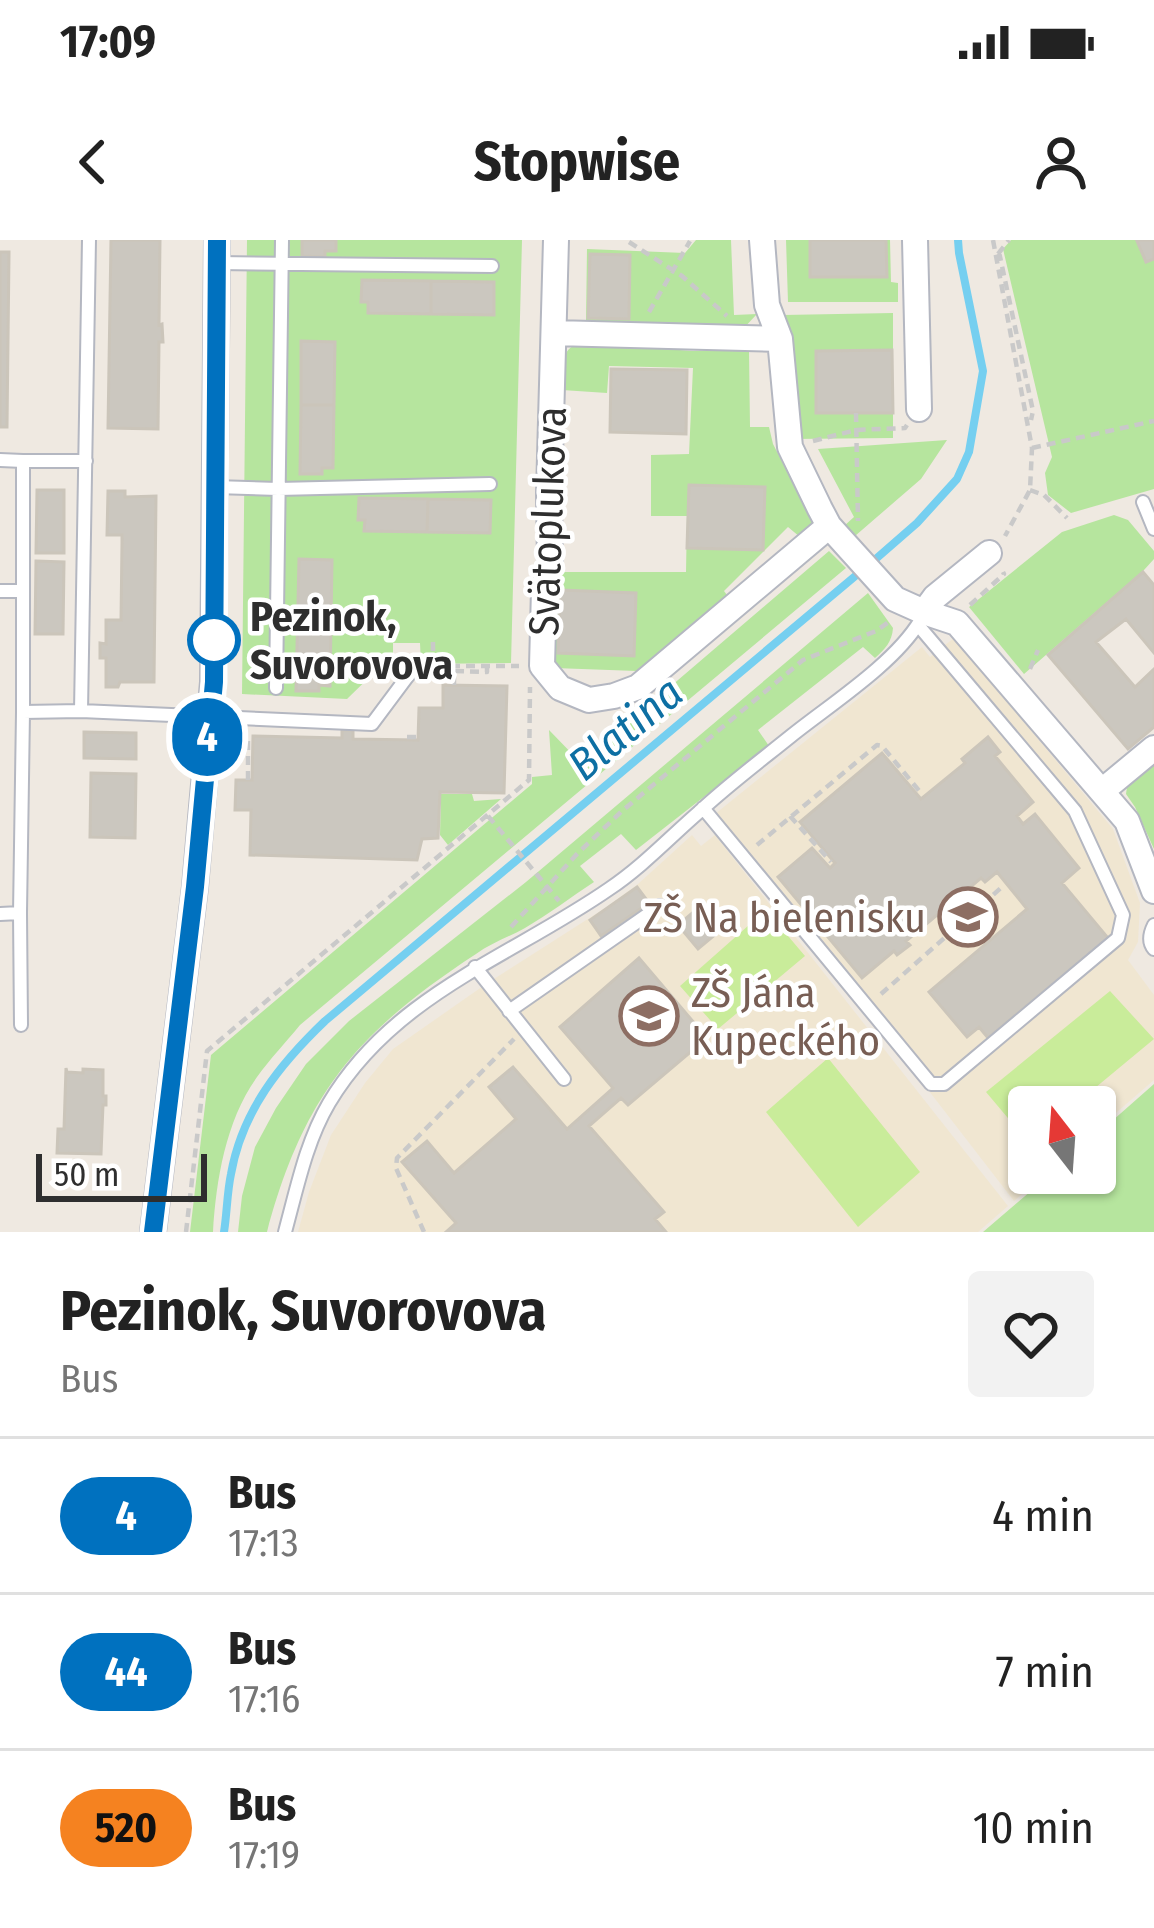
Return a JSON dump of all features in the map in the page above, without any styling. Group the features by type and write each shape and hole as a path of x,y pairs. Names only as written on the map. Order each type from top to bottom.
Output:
{"street":[{"name":"Svätoplukova","path":"556,240 550,566 544,589 542,666 560,688 589,700 638,687 842,535"},
{"path":"762,240 767,305 780,340 790,447 842,535 881,585 921,619 957,623 1127,821 1154,891"},
{"path":"915,240 919,409"},
{"path":"153,1232 195,887 214,682 217,252"},
{"path":"554,333 780,340"},
{"path":"921,619 935,597 989,553"},
{"path":"1102,791 1154,748"}],"lane":[{"path":"81,712 88,240"},
{"path":"276,688 282,240"},
{"path":"217,252 282,265 491,266"},
{"path":"0,460 86,461"},
{"path":"20,1025 23,461"},
{"path":"215,487 490,484"},
{"path":"1143,502 1154,529"},
{"path":"0,591 22,591"},
{"path":"285,1232 308,1147 330,1102 370,1049 415,1008 475,967 571,915 631,874 703,808 892,655 921,619 1075,811 1123,915 1118,938 944,1084 931,1084 703,808"},
{"path":"23,712 372,724 418,666"},
{"path":"509,1011 660,906"},
{"path":"0,914 20,914"},
{"path":"1154,925 1150,932 1154,950"},
{"path":"475,967 564,1079"}],"path":[{"path":"989,553 1004,538 1030,490 1032,448 993,240"},
{"path":"997,255 1009,240"},
{"path":"648,314 690,241"},
{"path":"629,242 674,271 730,318"},
{"path":"790,447 856,430 905,428 919,409"},
{"path":"842,535 860,518 856,413"},
{"path":"1032,448 1154,421"},
{"path":"1030,490 1044,495 1067,518"},
{"path":"547,886 622,811 803,661 876,631 896,617"},
{"path":"433,642 433,660"},
{"path":"1025,680 1038,650"},
{"path":"418,666 422,660 447,660 447,666 542,666"},
{"path":"454,685 454,671 487,672 487,666"},
{"path":"186,1232 207,1052 530,780 531,673 542,666"},
{"path":"248,732 248,780"},
{"path":"406,737 418,736"},
{"path":"744,856 877,746 882,746 921,794"},
{"path":"231,770 248,771"},
{"path":"488,816 571,915"},
{"path":"790,816 831,862"},
{"path":"868,1005 1002,887"},
{"path":"424,1232 397,1158 524,1029"}],"shaded area":[{"name":"ZŠ Na bielenisku","path":"954,638 1113,829 1140,903 1138,942 1128,960 1154,995 1154,1080 1116,1113 1116,1086 1008,1086 1008,1193 715,814 922,647 930,657"},
{"name":"ZŠ Jána Kupeckého","path":"692,835 701,846 715,835 1008,1206 978,1232 298,1232 331,1135 393,1049 605,908"}],"green space":[{"path":"247,240 522,240 511,663 421,664 420,643 393,643 393,661 386,661 347,699 242,694"},
{"path":"696,240 731,240 734,315 757,314 742,330 586,322 587,249 685,253"},
{"path":"786,240 890,240 891,282 898,283 898,302 788,302"},
{"path":"1011,240 1154,240 1154,489 1071,513 1048,495 1045,473 1052,457 1003,249"},
{"path":"893,313 893,438 792,439 783,315"},
{"path":"581,343 749,350 750,427 769,427 813,522 800,537 788,527 724,591 727,595 637,671 554,668 547,588 558,572 686,572 687,516 651,516 651,455 689,454 693,368 609,366 607,393 562,390 565,355"},
{"path":"947,440 921,479 855,536 844,526 854,517 818,449"},
{"path":"1114,515 1128,520 1154,551 1154,559 1024,674 969,607 1062,532"},
{"path":"829,551 846,568 300,1025 257,1077 237,1112 220,1171 213,1232 190,1232 211,1055 532,784 532,777 552,775 549,730 581,763"},
{"path":"868,593 893,628 882,651 875,658 863,647 758,730 769,746 636,850 621,834 580,866 594,882 534,923 482,950 399,1011 341,1070 318,1104 299,1141 267,1232 238,1232 255,1147 306,1064 349,1021 526,882"},
{"path":"1154,764 1154,849 1126,794 1127,787"},
{"path":"441,794 472,794 474,801 501,799 448,845 440,835"},
{"path":"766,910 805,956 718,1029 680,986"},
{"path":"1110,991 1154,1039 1097,1086 1008,1086 1008,1118 986,1092"},
{"path":"828,1058 920,1172 858,1227 766,1112"},
{"path":"1154,1084 1154,1232 983,1232 1027,1194 1116,1194 1116,1117"}],"building":[{"path":"111,240 160,240 163,342 159,342 158,429 108,428"},
{"path":"302,240 336,240 336,251 325,251 325,257 302,256"},
{"path":"810,240 886,240 887,277 810,277"},
{"path":"1154,240 1154,259 1146,262 1137,241"},
{"path":"0,252 9,252 7,427 0,427"},
{"path":"590,254 630,255 629,319 588,318"},
{"path":"362,280 431,281 431,314 368,313 368,302 361,302"},
{"path":"431,281 494,282 494,315 431,314"},
{"path":"301,341 335,342 334,405 301,405"},
{"path":"892,350 893,413 816,413 816,351"},
{"path":"611,369 687,370 686,434 610,432"},
{"path":"301,405 334,405 333,468 322,468 322,474 300,474"},
{"path":"689,485 765,487 763,550 687,548"},
{"path":"37,490 64,490 64,553 36,553"},
{"path":"108,491 125,491 125,497 156,496 154,682 106,687 106,658 100,658 100,643 106,644 106,620 121,620 122,543 122,535 107,535"},
{"path":"359,498 428,499 427,532 364,531 365,520 358,520"},
{"path":"428,499 491,500 490,533 427,532"},
{"path":"299,559 332,560 330,686 319,685 319,691 296,691"},
{"path":"36,561 64,562 63,634 35,634"},
{"path":"1143,572 1154,585 1154,653 1126,619 1096,642 1135,687 1154,669 1154,727 1128,749 1048,655"},
{"path":"560,590 636,593 634,656 558,653"},
{"path":"443,685 507,686 504,793 440,792 438,838 422,839 417,860 250,855 251,810 235,810 236,780 252,780 253,736 342,738 342,730 353,730 353,739 418,740 419,708 443,708"},
{"path":"84,732 136,733 136,759 84,758"},
{"path":"988,737 1000,752 995,756 1033,802 1017,816 1023,824 1035,814 1079,868 1062,883 1108,938 988,1038 979,1027 967,1037 929,992 1027,909 997,872 985,882 981,878 906,941 910,945 897,955 894,951 862,978 778,877 812,848 830,868 835,863 800,822 882,753 921,799"},
{"path":"91,773 136,774 135,838 90,837"},
{"path":"637,887 649,903 601,936 590,920"},
{"path":"693,904 717,933 698,949 678,925 696,910"},
{"path":"639,958 707,1038 628,1105 621,1098 589,1126 664,1212 655,1219 666,1232 446,1232 456,1223 402,1162 427,1141 454,1173 516,1119 489,1087 513,1067 567,1129 613,1088 560,1027"},
{"path":"66,1068 83,1073 83,1069 103,1070 106,1105 101,1154 57,1153 58,1129 64,1129"}],"waterway":[{"name":"Blatina","path":"224,1232 231,1174 244,1130 265,1090 308,1037 878,557 957,479 969,452 983,371 958,240"}],"bus line":[{"name":"4","path":"153,1232 195,887 214,682 217,240"}],"place":[{"name":"Pezinok, Suvorovova","path":"214,640"},
{"name":"ZŠ Na bielenisku","path":"968,917"},
{"name":"ZŠ Jána Kupeckého","path":"649,1016"}]}
